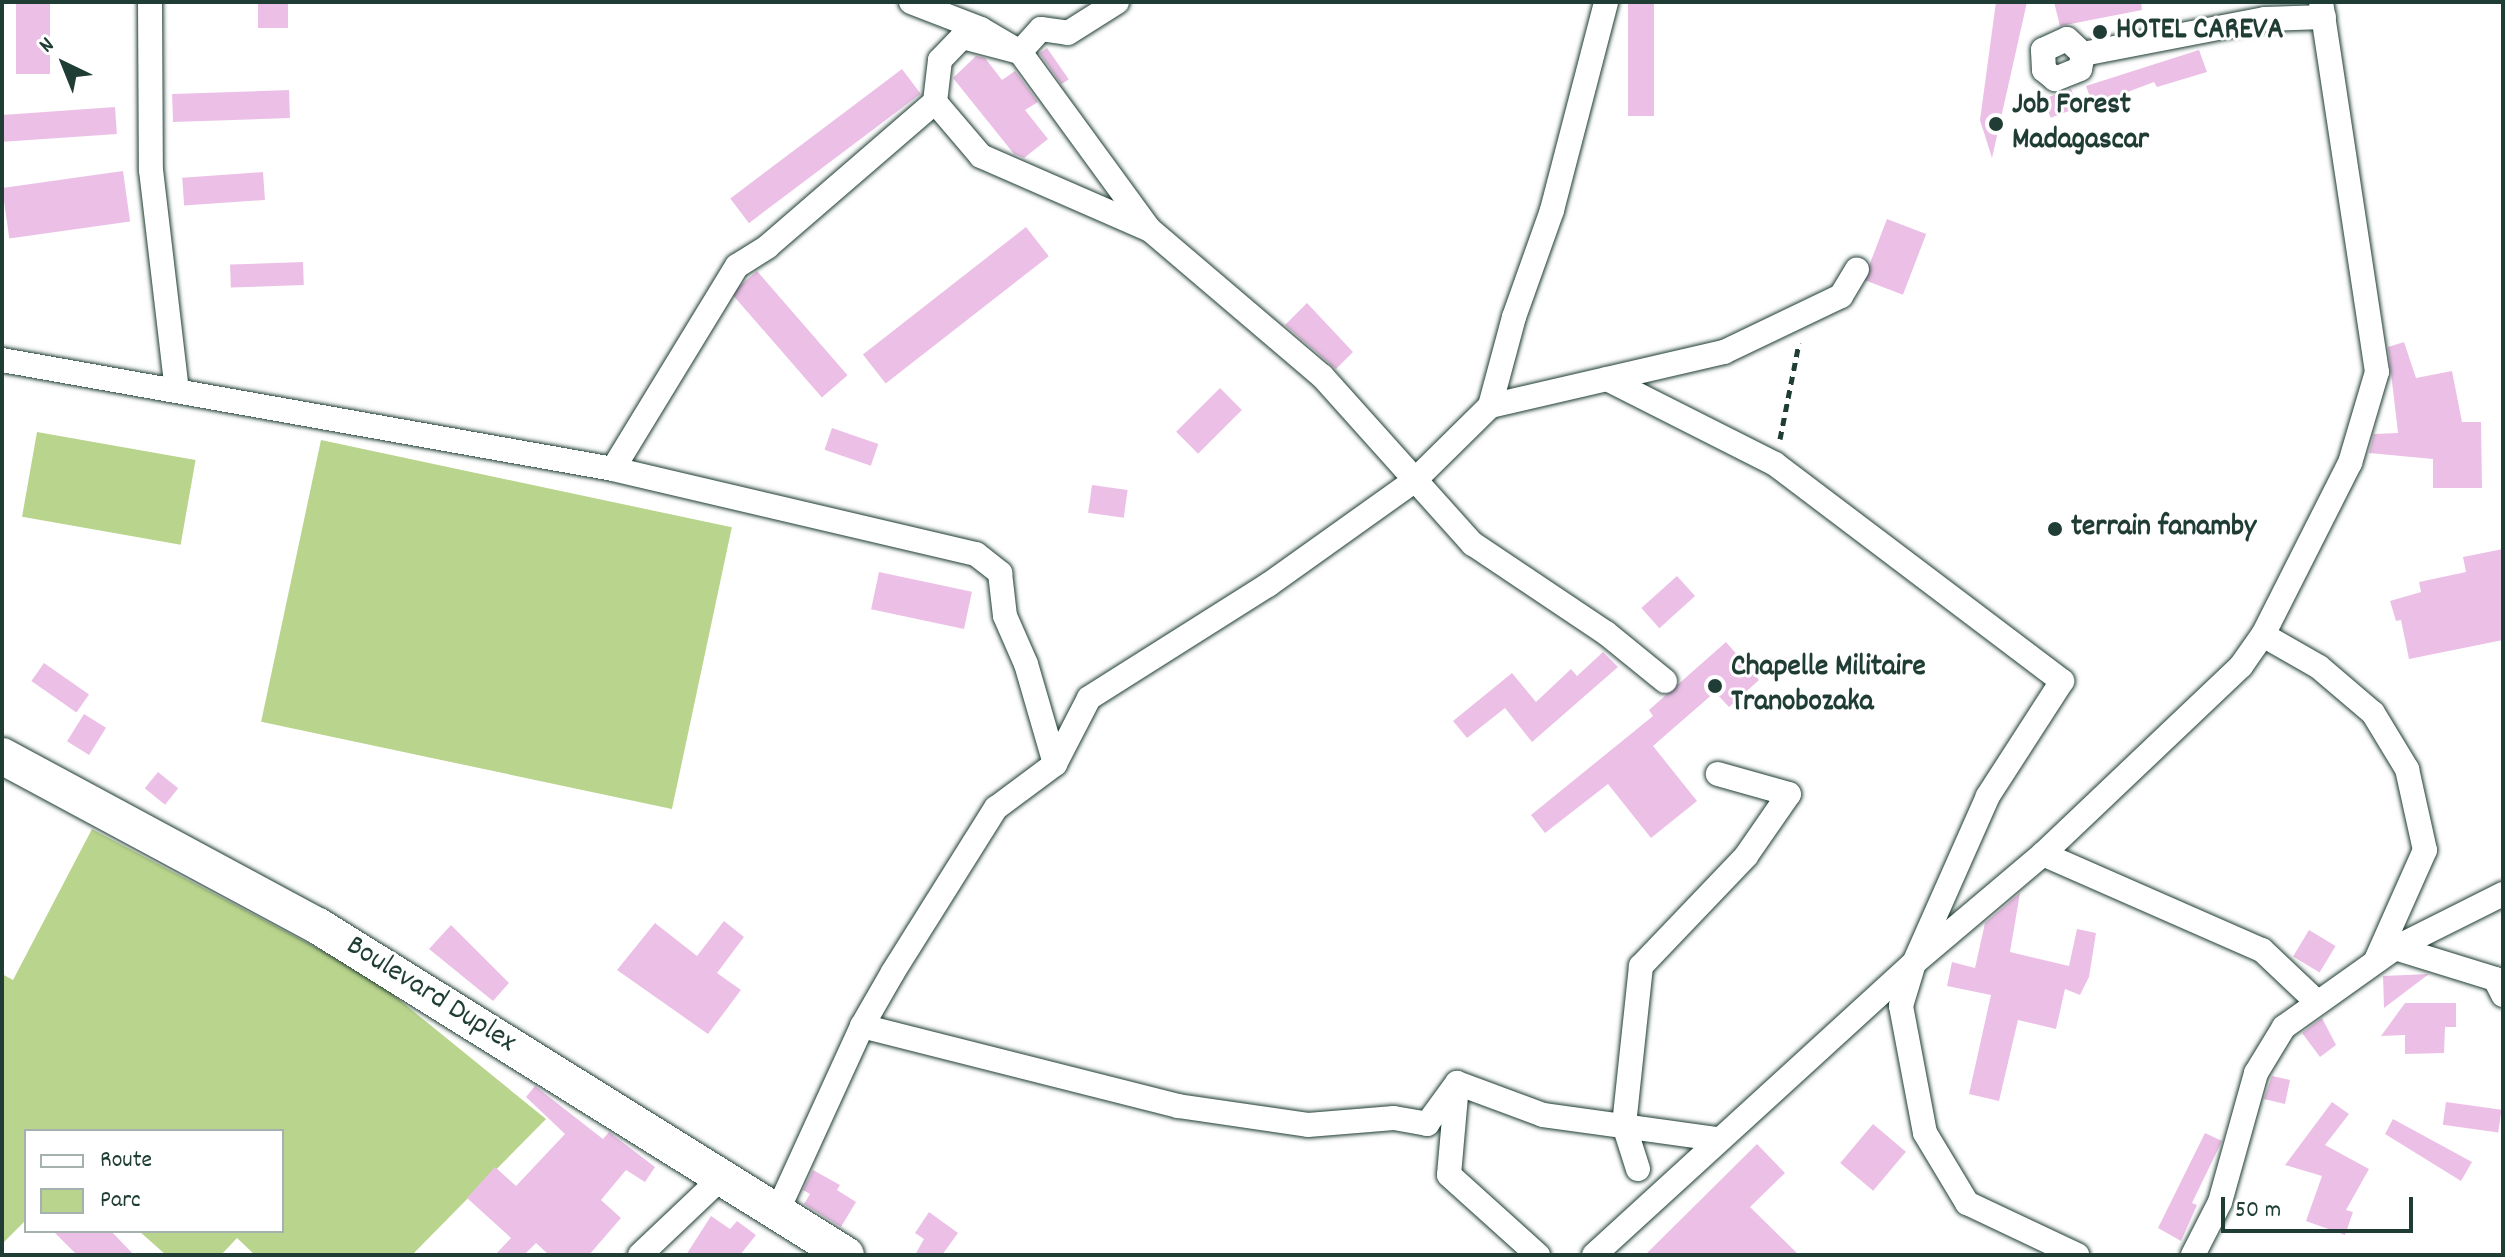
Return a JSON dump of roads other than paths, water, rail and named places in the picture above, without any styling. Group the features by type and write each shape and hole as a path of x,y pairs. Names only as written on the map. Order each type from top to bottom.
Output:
{"main road":[{"name":"Boulevard Duplex","path":"2,756 318,926 846,1255"}],"street":[{"path":"150,2 151,170 177,390"},
{"path":"911,2 981,29 1020,52 1149,229 1322,376 1473,544 1606,633 1665,681"},
{"path":"1020,52 1041,29 1068,33 1117,2"},
{"path":"777,1212 862,1026 996,808 1055,764 1089,698 1268,585 1415,480 1490,406 1514,317 1552,210 1606,2"},
{"path":"1594,1255 1717,1139 1914,963 2043,854 2241,666 2263,635 2350,463 2377,372 2322,10 2083,54"},
{"path":"613,469 737,266 767,247 935,102 940,60 962,37 1020,52"},
{"path":"935,102 981,156 1149,229"},
{"path":"1490,406 1724,352 1841,296 1857,269"},
{"path":"2,360 613,469 976,554 1000,573 1005,616 1026,664 1055,764"},
{"path":"1607,379 1775,464 2062,681 1988,796 1914,963 1901,1006 1925,1133 1967,1203 2077,1255"},
{"path":"2263,635 2319,667 2373,713 2407,769 2425,850 2375,962"},
{"path":"1638,1169 1624,1125 1641,966 1746,856 1789,794 1718,774"},
{"path":"2043,854 2262,950 2317,1002"},
{"path":"2193,1255 2220,1202 2256,1073 2284,1027 2395,948 2503,894"},
{"path":"2395,948 2495,979 2503,995"},
{"path":"862,1026 1178,1106 1308,1125 1394,1118 1427,1124 1457,1083"},
{"path":"1457,1083 1543,1115 1717,1139"},
{"path":"1457,1083 1449,1175 1538,1255"},
{"path":"640,1255 721,1178"}],"place":[{"name":"HOTEL CAREVA","path":"2100,32"},
{"name":"Job Forest Madagascar","path":"1996,124"},
{"name":"terrain fanamby","path":"2055,529"},
{"name":"Chapelle Militaire Tranobozaka","path":"1715,686"}]}
